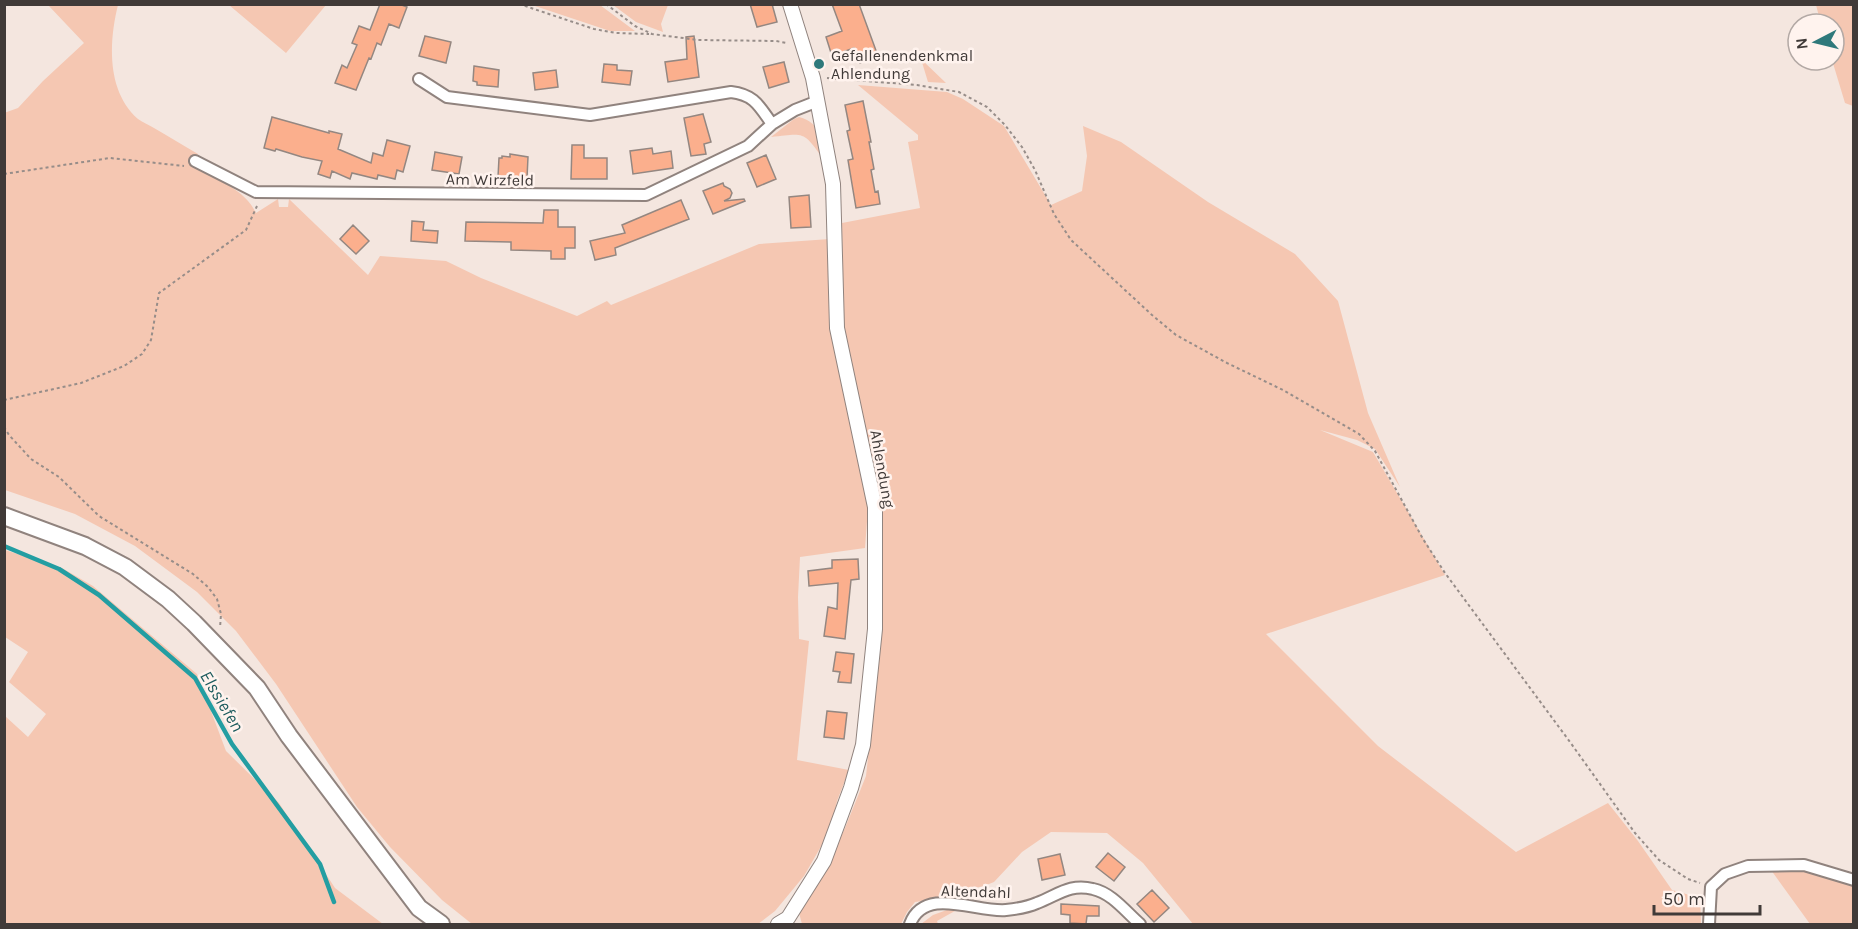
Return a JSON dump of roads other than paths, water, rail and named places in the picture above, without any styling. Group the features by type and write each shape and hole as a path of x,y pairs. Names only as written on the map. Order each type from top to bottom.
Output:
{"main road":[{"path":"4,516 85,546 125,567 194,623 257,688 289,736 419,908 441,924"}],"street":[{"name":"Ahlendung","path":"787,922 824,861 851,788 863,745 875,630 875,507 837,328 833,184 813,78 790,4"},
{"path":"419,79 447,97 590,115 731,92 744,94 754,99 772,124"},
{"name":"Am Wirzfeld","path":"197,162 256,192 646,195 748,146 772,124 795,110 818,101"},
{"path":"1709,924 1711,887 1725,874 1748,866 1804,865 1854,880"},
{"name":"Altendahl","path":"910,924 912,918 925,908 939,903 1005,910 1036,904 1075,886 1101,891 1140,924"}],"waterway":[{"name":"Elssiefen","path":"4,546 59,569 99,595 195,678 232,744 320,864 334,902"}],"place":[{"name":"Gefallenendenkmal Ahlendung","path":"819,64"}]}
